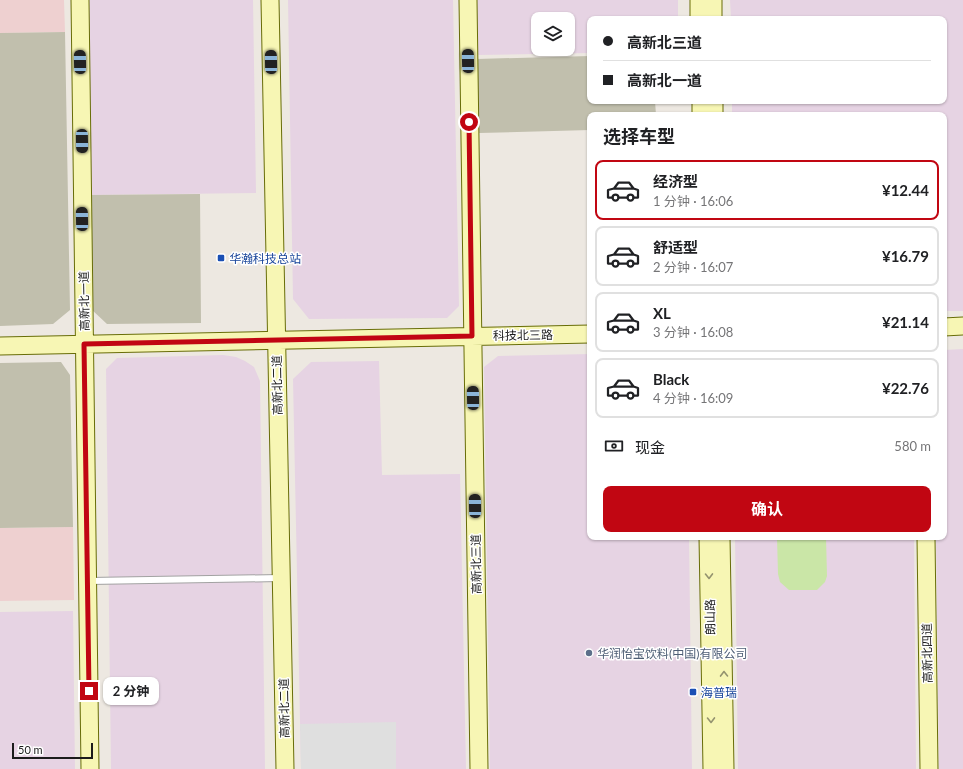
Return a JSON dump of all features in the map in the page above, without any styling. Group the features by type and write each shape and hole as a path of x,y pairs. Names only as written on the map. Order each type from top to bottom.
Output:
{"street":[{"name":"高新北一道","path":"80,0 90,769"},
{"name":"高新北二道","path":"270,0 285,769"},
{"name":"高新北三道","path":"468,0 479,769"},
{"path":"699,0 699,16"},
{"path":"712,0 713,16"},
{"path":"947,327 963,326"},
{"name":"科技北三路","path":"0,346 587,334"},
{"name":"朗山路","path":"708,540 712,769"},
{"name":"朗山路","path":"722,540 725,769"},
{"name":"高新北四道","path":"926,540 929,769"}],"lane":[{"path":"87,581 281,578"}],"shaded area":[{"path":"0,0 64,0 65,32 0,33"},
{"path":"87,0 253,0 256,193 89,195"},
{"path":"288,0 453,0 459,306 447,318 309,319 293,299"},
{"path":"476,0 678,0 678,16 587,16 587,53 575,53 575,12 531,12 531,54 477,55"},
{"path":"730,0 963,0 963,311 947,311 947,112 732,112 732,104 947,104 947,16 731,16"},
{"path":"65,32 70,310 53,324 0,326 0,33"},
{"path":"587,56 587,104 655,104 656,112 587,112 587,130 479,133 477,59"},
{"path":"200,194 201,323 107,324 91,309 89,195"},
{"path":"963,349 963,769 939,769 936,540 947,540 947,350"},
{"name":"华润怡宝饮料(中国)有限公司","path":"587,354 587,540 689,540 692,769 490,769 484,367 498,356"},
{"path":"223,355 236,357 254,367 260,381 265,769 111,769 106,369 117,358"},
{"path":"379,361 382,475 460,474 466,769 301,769 293,379 311,362"},
{"path":"61,362 70,375 73,527 0,528 0,363"},
{"path":"73,527 74,600 0,601 0,528"},
{"path":"735,540 914,540 916,769 738,769"},
{"path":"73,611 75,769 0,769 0,612"},
{"path":"396,722 396,769 301,769 300,724"}],"green space":[{"path":"777,540 826,540 827,576 825,582 817,590 789,590 780,582 778,574"}],"place":[{"name":"华瀚科技总站","path":"221,258"},
{"name":"华润怡宝饮料(中国)有限公司","path":"589,653"},
{"name":"海普瑞","path":"693,692"}],"route":[{"path":"89,691 84,344 472,336 469,122"}]}
